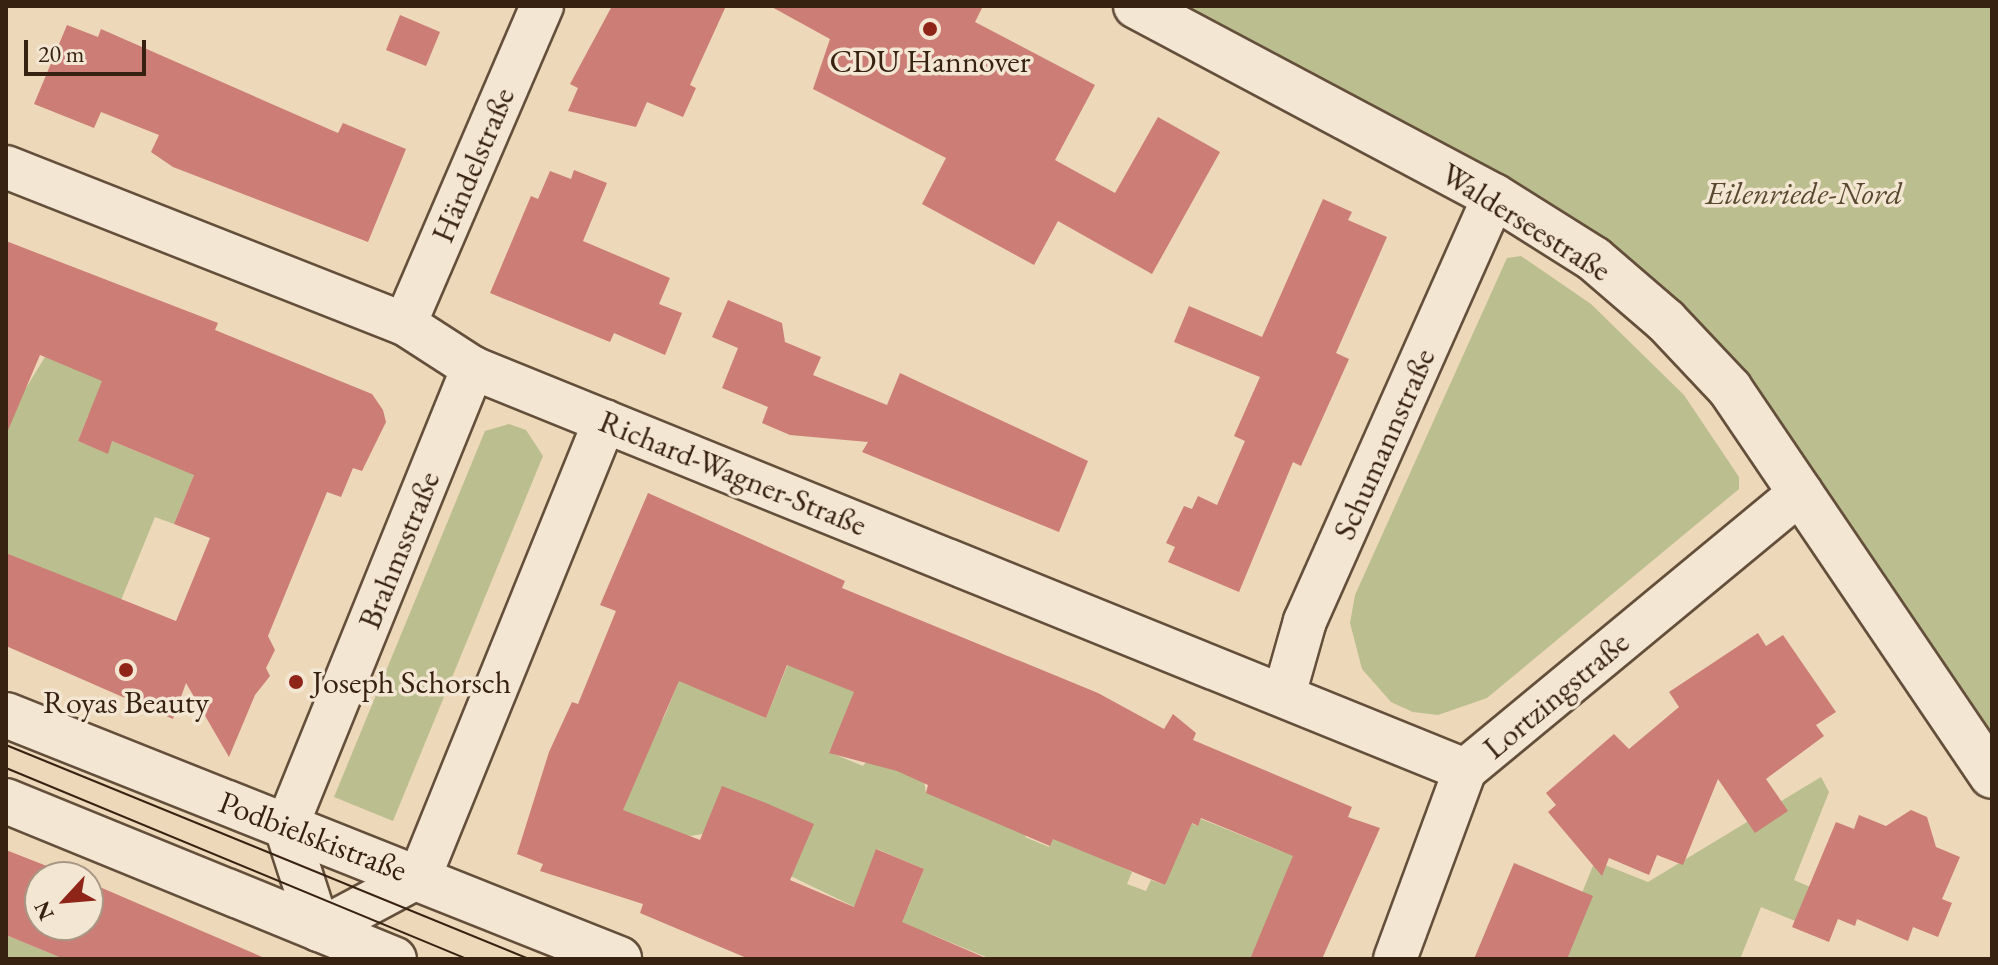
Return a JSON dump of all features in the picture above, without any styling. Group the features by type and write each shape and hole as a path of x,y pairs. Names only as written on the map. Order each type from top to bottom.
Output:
{"street":[{"name":"Händelstraße","path":"405,324 542,6"},
{"name":"Walderseestraße","path":"1136,6 1494,196 1594,259 1666,321 1730,389 1992,776"},
{"name":"Richard-Wagner-Straße","path":"6,167 405,324 473,368 1465,770"},
{"name":"Schumannstraße","path":"1284,695 1305,621 1494,196"},
{"name":"Brahmsstraße","path":"286,828 473,368"},
{"path":"314,944 420,876 605,421"},
{"name":"Lortzingstraße","path":"1395,959 1465,770 1801,492"},
{"name":"Podbielskistraße","path":"6,715 286,828 420,876 619,959"},
{"path":"6,801 314,944 394,959"},
{"path":"286,828 314,944"}],"green space":[{"name":"Eilenriede-Nord","path":"1137,6 1992,6 1992,776 1666,321"},
{"path":"1521,256 1591,304 1684,395 1739,477 1739,489 1487,698 1438,715 1413,712 1391,702 1362,669 1350,623 1355,595 1507,258"},
{"path":"45,357 123,384 88,416 78,441 107,453 112,441 160,461 174,429 194,475 174,524 155,517 121,600 6,553 6,380 26,388"},
{"path":"509,424 526,430 543,456 393,821 334,797 485,431"},
{"path":"687,661 719,698 766,718 788,664 859,694 829,752 863,766 911,705 926,793 1044,790 1025,837 1049,847 1054,836 1132,872 1127,884 1146,891 1151,880 1165,885 1178,817 1197,826 1201,819 1283,852 1298,851 1250,959 991,959 928,933 882,924 908,908 924,869 877,849 859,909 703,834 690,836 624,814 613,798 664,717"},
{"path":"1821,777 1829,792 1794,880 1835,898 1822,932 1761,907 1740,959 1555,959 1595,861 1648,882"},
{"path":"6,935 64,959 6,959"}],"building":[{"path":"612,6 726,6 690,85 696,88 683,117 647,102 636,127 568,111 578,88 570,84"},
{"path":"770,6 983,6 975,22 1095,85 1055,160 1115,193 1158,117 1220,152 1152,274 1058,221 1034,265 922,204 946,158 813,89 830,39"},
{"path":"400,15 440,32 426,66 386,50"},
{"path":"67,25 98,37 101,29 338,133 343,123 406,149 368,242 173,167 151,152 159,135 101,112 94,128 34,104"},
{"path":"574,170 607,183 583,241 670,278 659,304 682,313 665,355 614,333 610,342 490,293 531,196 538,199 550,171 571,179"},
{"path":"1323,199 1352,212 1348,220 1387,237 1336,353 1349,359 1301,466 1293,462 1239,592 1168,562 1175,547 1166,543 1184,506 1192,509 1198,496 1217,505 1245,441 1234,436 1260,377 1174,342 1189,306 1262,337"},
{"path":"6,241 218,323 215,330 372,394 383,410 386,422 362,471 353,468 341,497 327,492 268,636 275,650 266,668 270,676 255,695 229,757 186,683 173,719 6,646 6,553 176,621 210,538 174,524 194,475 112,441 108,454 78,441 102,381 40,355 6,435"},
{"path":"728,300 782,323 785,342 821,357 813,375 887,405 900,373 1088,461 1059,532 862,452 868,442 790,435 762,423 768,407 722,388 738,348 712,337"},
{"path":"648,493 845,581 842,588 1098,693 1164,729 1173,714 1196,733 1193,740 1352,807 1348,817 1380,828 1322,959 1250,959 1293,856 1201,818 1198,826 1192,823 1165,885 1053,839 1050,846 926,793 928,785 897,771 829,753 854,692 787,665 766,718 679,681 623,810 700,840 722,786 766,803 814,824 790,880 854,907 876,849 924,869 902,922 988,959 749,959 640,913 643,904 540,871 543,864 517,854 549,752 572,702 578,704 616,611 600,605"},
{"path":"1758,633 1766,646 1783,635 1836,712 1816,725 1824,736 1766,779 1788,811 1755,833 1718,779 1683,865 1657,855 1649,875 1609,858 1602,876 1548,812 1556,805 1546,793 1614,734 1629,749 1679,707 1669,692"},
{"path":"1911,810 1927,817 1936,847 1960,857 1942,899 1952,903 1938,937 1913,927 1908,941 1857,919 1855,926 1838,919 1829,942 1792,927 1836,822 1854,829 1859,815 1886,826"},
{"path":"6,850 34,861 24,861 24,941 104,941 104,889 267,959 64,959 6,935"},
{"path":"1514,863 1593,896 1567,959 1474,959"}],"tram line":[{"path":"6,745 529,959"},
{"path":"6,768 466,959"}],"place":[{"name":"CDU Hannover","path":"930,29"},
{"name":"Royas Beauty","path":"126,670"},
{"name":"Joseph Schorsch","path":"296,682"}]}
